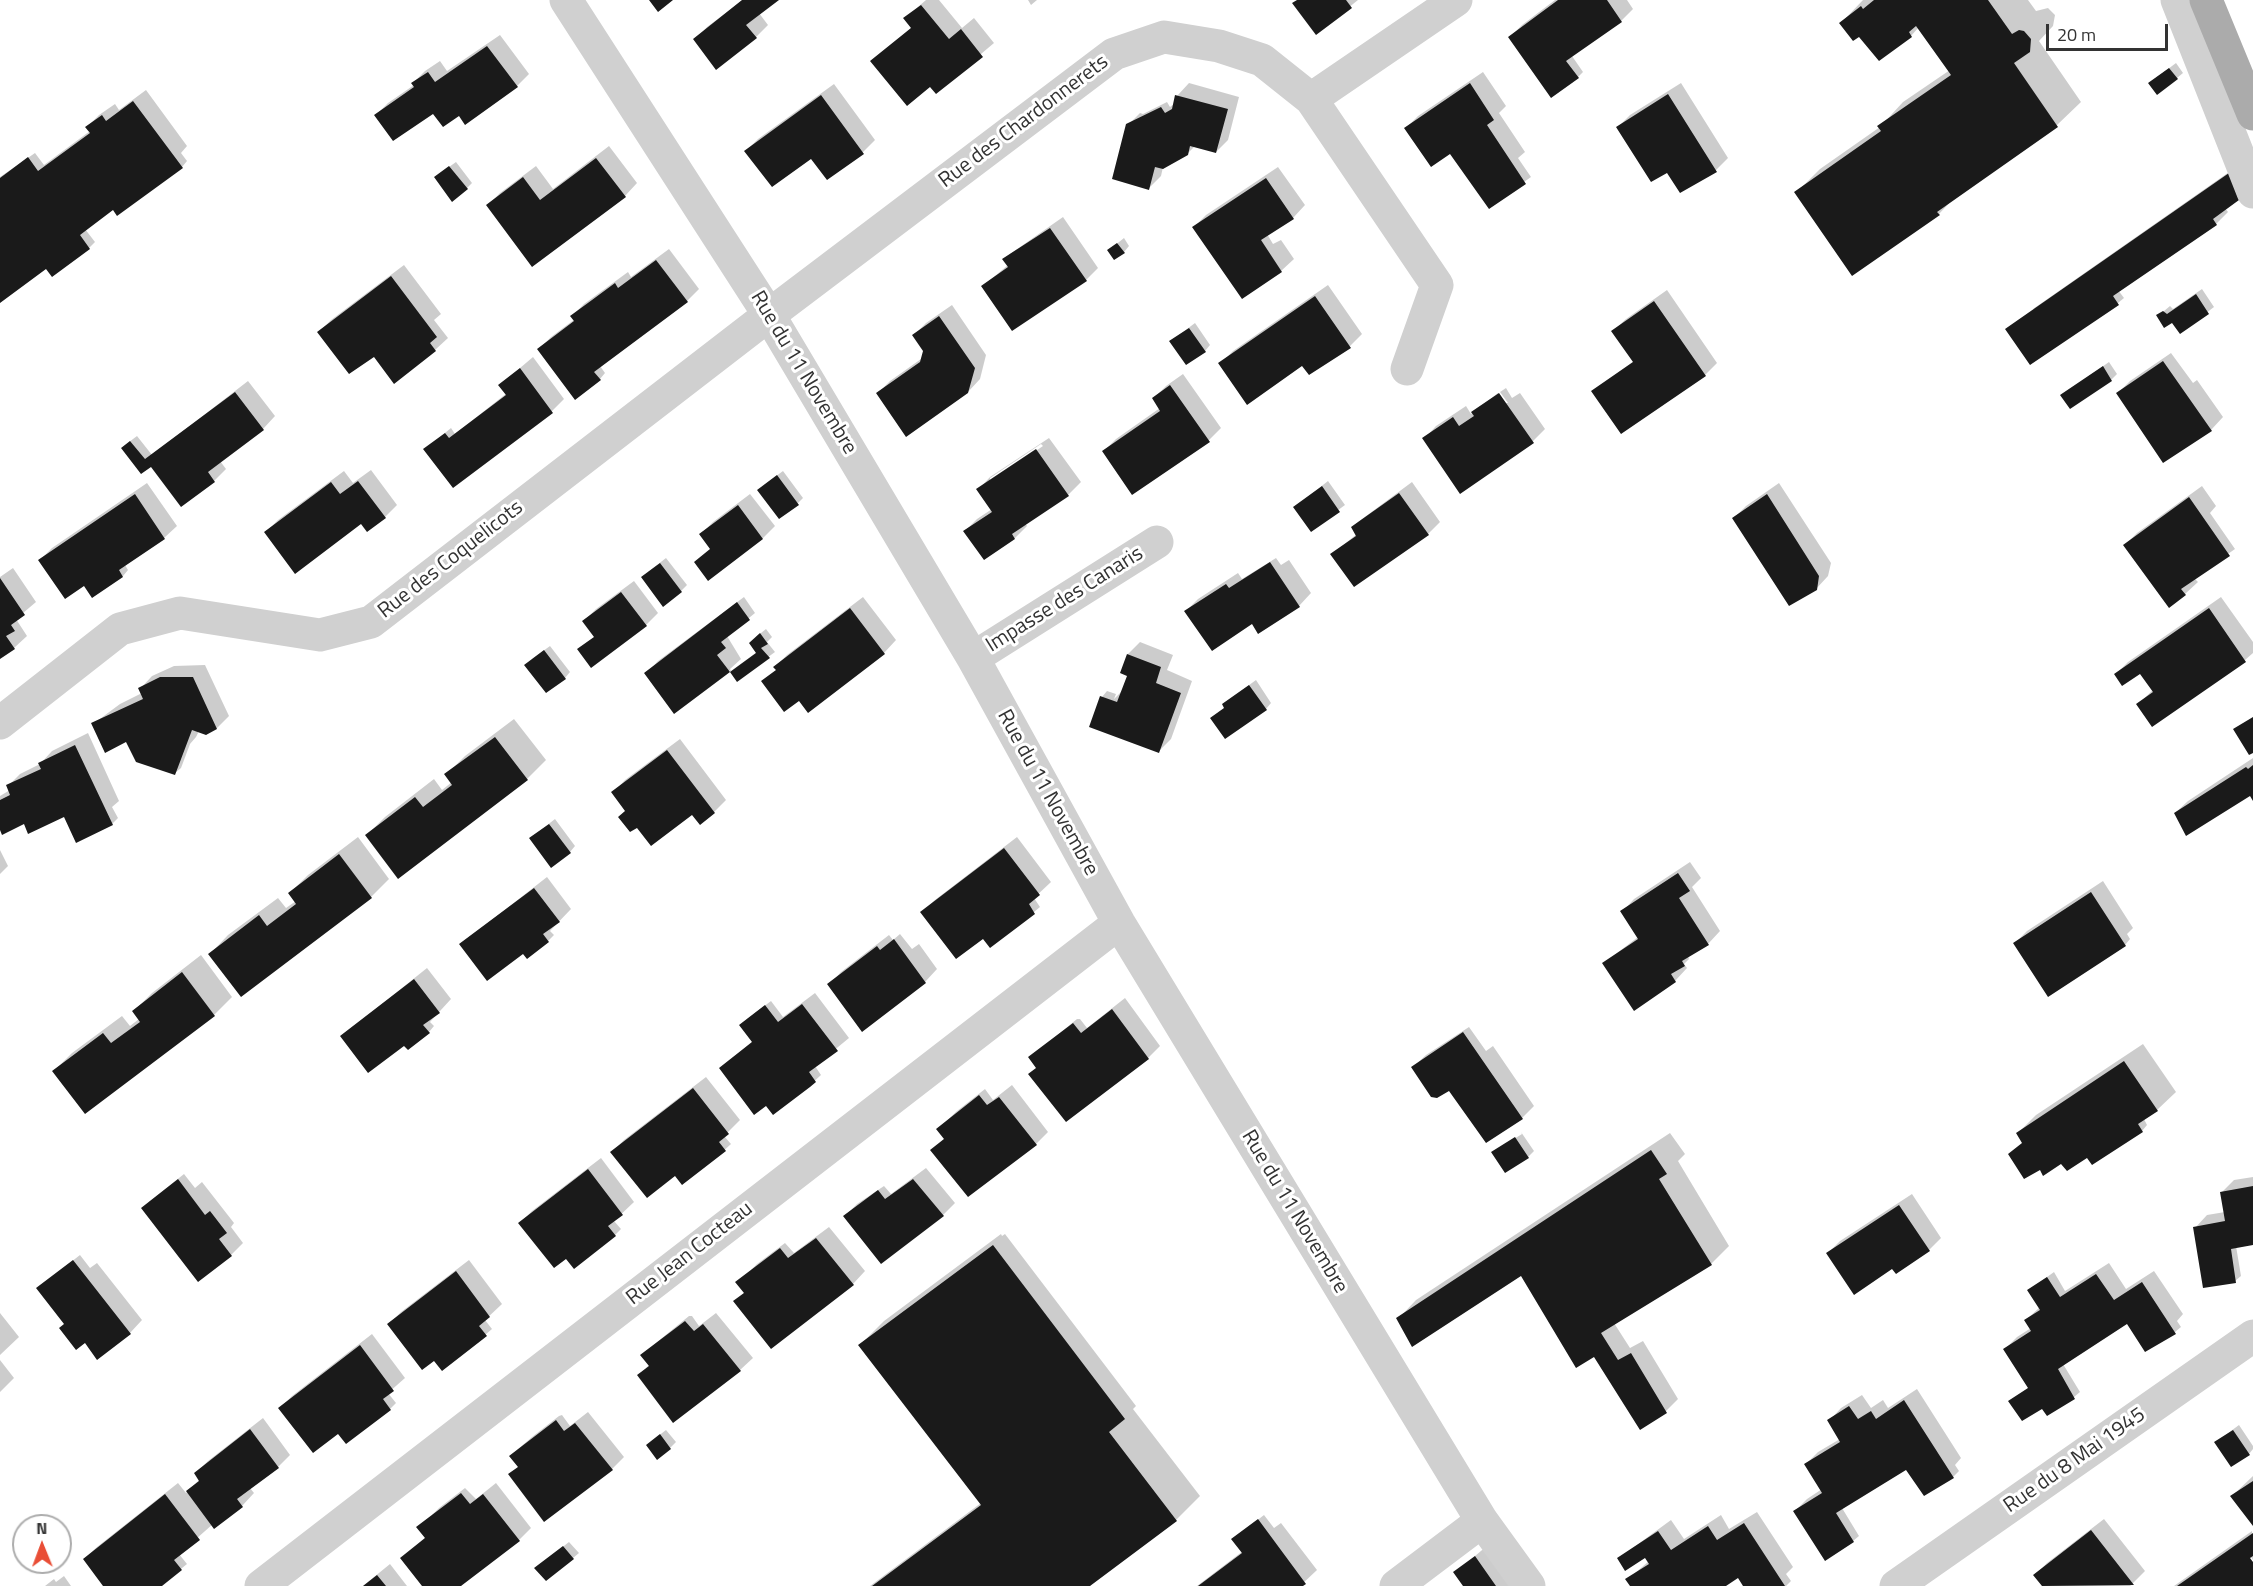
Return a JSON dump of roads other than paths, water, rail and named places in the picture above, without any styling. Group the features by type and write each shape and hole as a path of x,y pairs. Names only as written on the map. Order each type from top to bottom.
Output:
{"main road":[{"path":"2206,0 2253,114"}],"street":[{"name":"Rue du 11 Novembre","path":"566,0 769,315 973,658 1119,923 1482,1521 1529,1586"},
{"path":"1311,99 1456,0"},
{"path":"2177,0 2253,192"},
{"name":"Rue des Chardonnerets","path":"769,315 1114,54 1164,37 1219,46 1263,60 1311,99 1437,285 1407,369"},
{"name":"Rue des Coquelicots","path":"0,723 120,629 180,613 320,635 371,622 769,315"},
{"name":"Impasse des Canaris","path":"973,658 1157,542"},
{"name":"Rue Jean Cocteau","path":"261,1586 1119,923"},
{"name":"Rue du 8 Mai 1945","path":"1896,1586 2253,1336"},
{"path":"1396,1586 1482,1521"}]}
